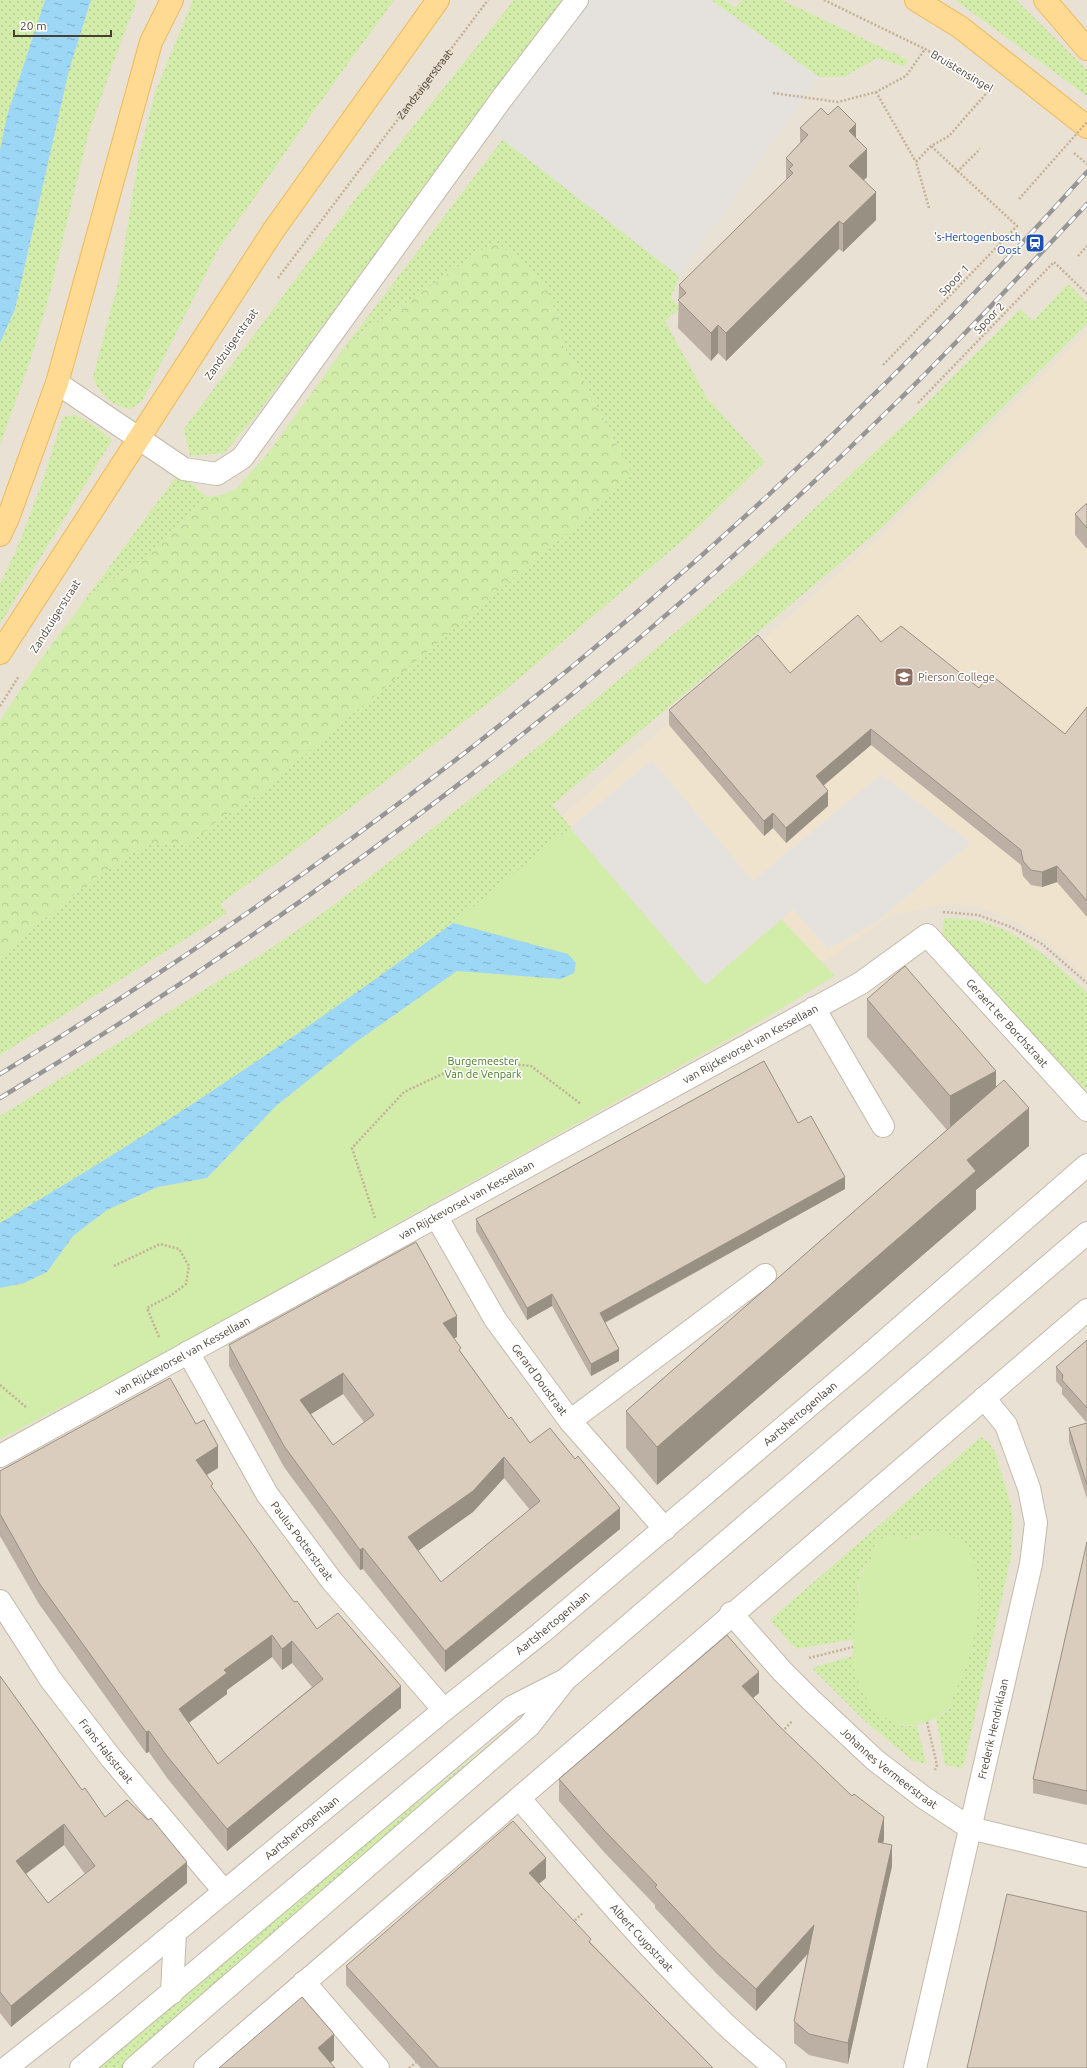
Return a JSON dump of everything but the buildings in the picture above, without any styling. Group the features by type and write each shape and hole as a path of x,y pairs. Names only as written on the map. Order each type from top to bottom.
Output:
{"main road":[{"path":"0,535 57,383 151,42 172,0"},
{"path":"0,653 137,438 273,231 438,0"},
{"path":"916,0 960,26 1087,127"},
{"path":"1045,0 1087,49"}],"street":[{"path":"57,383 184,469 217,474 242,458 498,104 577,0"},
{"name":"van Rijckevorsel van Kessellaan","path":"0,1456 861,982 927,935"},
{"name":"Geraert ter Borchstraat","path":"927,935 1087,1110"},
{"path":"814,1008 883,1126"},
{"name":"Aartshertogenlaan","path":"5,2064 176,1932 444,1710 541,1633 863,1360 1087,1165"},
{"name":"Gerard Doustraat","path":"436,1216 495,1319 570,1421 664,1529"},
{"path":"134,2068 529,1726 565,1680 1087,1233"},
{"path":"570,1421 765,1275"},
{"path":"205,2068 1087,1310"},
{"name":"Paulus Potterstraat","path":"188,1352 267,1494 332,1581 444,1710"},
{"name":"Frederik Hendriklaan","path":"915,2068 1031,1564 1036,1523 1029,1488 1006,1425 984,1398"},
{"name":"Frans Halsstraat","path":"0,1601 51,1680 111,1758 224,1892"},
{"name":"Johannes Vermeerstraat","path":"732,1614 782,1671 812,1700 875,1760 923,1797 970,1828 1087,1856"},
{"path":"81,2068 512,1707 565,1680"},
{"name":"Albert Cuypstraat","path":"519,1798 602,1894 722,2020 775,2068"},
{"path":"172,1993 176,1932"},
{"path":"304,1982 378,2068"}],"path":[{"name":"Zandzuigerstraat","path":"274,285 488,0"},
{"name":"Bruistensingel","path":"824,0 925,49 998,92"},
{"path":"773,93 838,102 876,92 906,76 925,49"},
{"path":"916,162 931,146 949,136 991,88"},
{"path":"876,92 916,162 929,208"},
{"path":"1019,199 1087,122"},
{"path":"1060,142 1066,147"},
{"path":"931,146 957,172 980,149"},
{"path":"1072,152 1087,164"},
{"name":"Spoor 1","path":"883,365 1017,226 957,172"},
{"path":"1078,256 1087,246"},
{"name":"Spoor 2","path":"918,403 1054,262 1087,294"},
{"path":"0,706 21,673"},
{"path":"927,935 942,912 978,915 1011,927 1042,944 1087,984"},
{"path":"375,1220 352,1148 404,1092 472,1060 531,1066 582,1105"},
{"path":"114,1266 160,1244 179,1249 188,1266 186,1284 170,1296 148,1308 159,1338"},
{"path":"0,1385 27,1408"},
{"path":"782,1671 802,1660 853,1647"},
{"path":"780,1735 812,1700"},
{"path":"923,1797 937,1765 927,1722"},
{"path":"569,1926 602,1894"},
{"path":"409,2068 421,2058"}],"shaded area":[{"path":"0,0 1087,0 1087,2068 0,2068"},
{"path":"565,0 711,0 819,77 679,276 476,119"},
{"name":"Pierson College","path":"1087,332 1087,977 1046,940 1015,921 979,907 951,903 891,915 823,963 781,919 705,985 561,817 880,537"},
{"path":"652,760 753,881 881,774 971,843 877,922 828,949 793,909 705,985 570,828"}],"green space":[{"path":"0,0 45,0 7,116 0,150"},
{"path":"91,0 137,0 88,135 50,292 31,358 0,445 0,343 15,309 69,70"},
{"path":"193,0 394,0 318,105 216,253 142,401 131,409 119,406 108,399 99,389 93,377 119,280 139,155 156,90"},
{"path":"514,0 565,0 254,418 224,453 190,456 184,429 353,202"},
{"path":"711,0 724,0 735,8 742,0 782,0 908,60 905,66 877,58 844,77 819,77"},
{"path":"955,0 1016,0 1087,70 1087,96"},
{"path":"503,139 679,276 671,298 680,308 665,321 707,398 765,462 695,530 503,692 292,852 220,904 227,913 0,1055 0,956 80,889 135,852 149,845 190,842 232,810 632,475 576,365 563,346 557,316 495,241 347,344"},
{"path":"495,241 526,266 548,291 557,316 563,346 576,365 632,475 570,531 236,813 232,810 190,842 149,845 135,852 80,889 0,956 0,721 33,670 87,597 149,555 178,529 207,497 222,495 236,489 269,452 347,344"},
{"path":"1068,284 1087,303 1087,324 876,533 552,805 705,985 457,971 453,923 343,1002 230,1079 116,1153 0,1223 0,1116 270,949 331,907 543,743 739,579 922,408 1020,309 1033,321"},
{"path":"75,415 92,424 112,440 0,624 0,584 18,546 41,486 63,417"},
{"path":"179,473 207,497 178,529 149,555 87,597"},
{"name":"Burgemeester Van de Venpark","path":"570,828 705,985 781,919 835,976 747,1029 133,1370 0,1439 0,1288 24,1283 47,1272 73,1236 107,1210 158,1187 207,1178 277,1105 356,1042 457,971 561,979 568,954 453,923"},
{"path":"944,918 974,920 1009,932 1037,949 1050,959 1087,992 1087,1091 946,945 942,937"},
{"path":"981,1437 989,1443 995,1452 1011,1505 1013,1524 1011,1557 963,1768 945,1765 936,1718 945,1713 950,1705 972,1649 918,1535 907,1540 897,1535 887,1536 882,1538 874,1546 872,1552 873,1561 861,1571 857,1584 859,1599 854,1639 796,1649 770,1620"},
{"path":"929,1532 948,1535 962,1544 972,1558 977,1574 979,1593 978,1612 972,1647 950,1705 937,1717 926,1722 913,1725 901,1724 880,1714 871,1705 864,1694 855,1671 853,1646 859,1596 859,1581 862,1573 873,1561 872,1552 874,1546 882,1538 892,1535 903,1537 908,1540"},
{"path":"853,1656 855,1672 862,1688 873,1706 902,1726 917,1726 926,1764 913,1761 865,1721 812,1668"},
{"path":"520,1719 522,1722 123,2068 92,2068"}],"water":[{"path":"45,0 91,0 69,70 15,309 0,343 0,150 7,116"},
{"path":"453,923 568,954 576,963 574,973 561,979 457,971 356,1042 277,1105 207,1178 158,1187 107,1210 73,1236 47,1272 24,1283 0,1288 0,1223 116,1153 230,1079 343,1002"}],"railway":[{"path":"0,1074 150,979 296,878 438,773 576,663 711,547 840,427 966,302 1087,172"},
{"path":"0,1098 121,1023 240,944 356,861 471,775 582,686 691,593 797,498 924,375 1087,204"}],"place":[{"name":"'s-Hertogenbosch Oost","path":"1035,243"},
{"name":"Pierson College","path":"904,677"}]}
